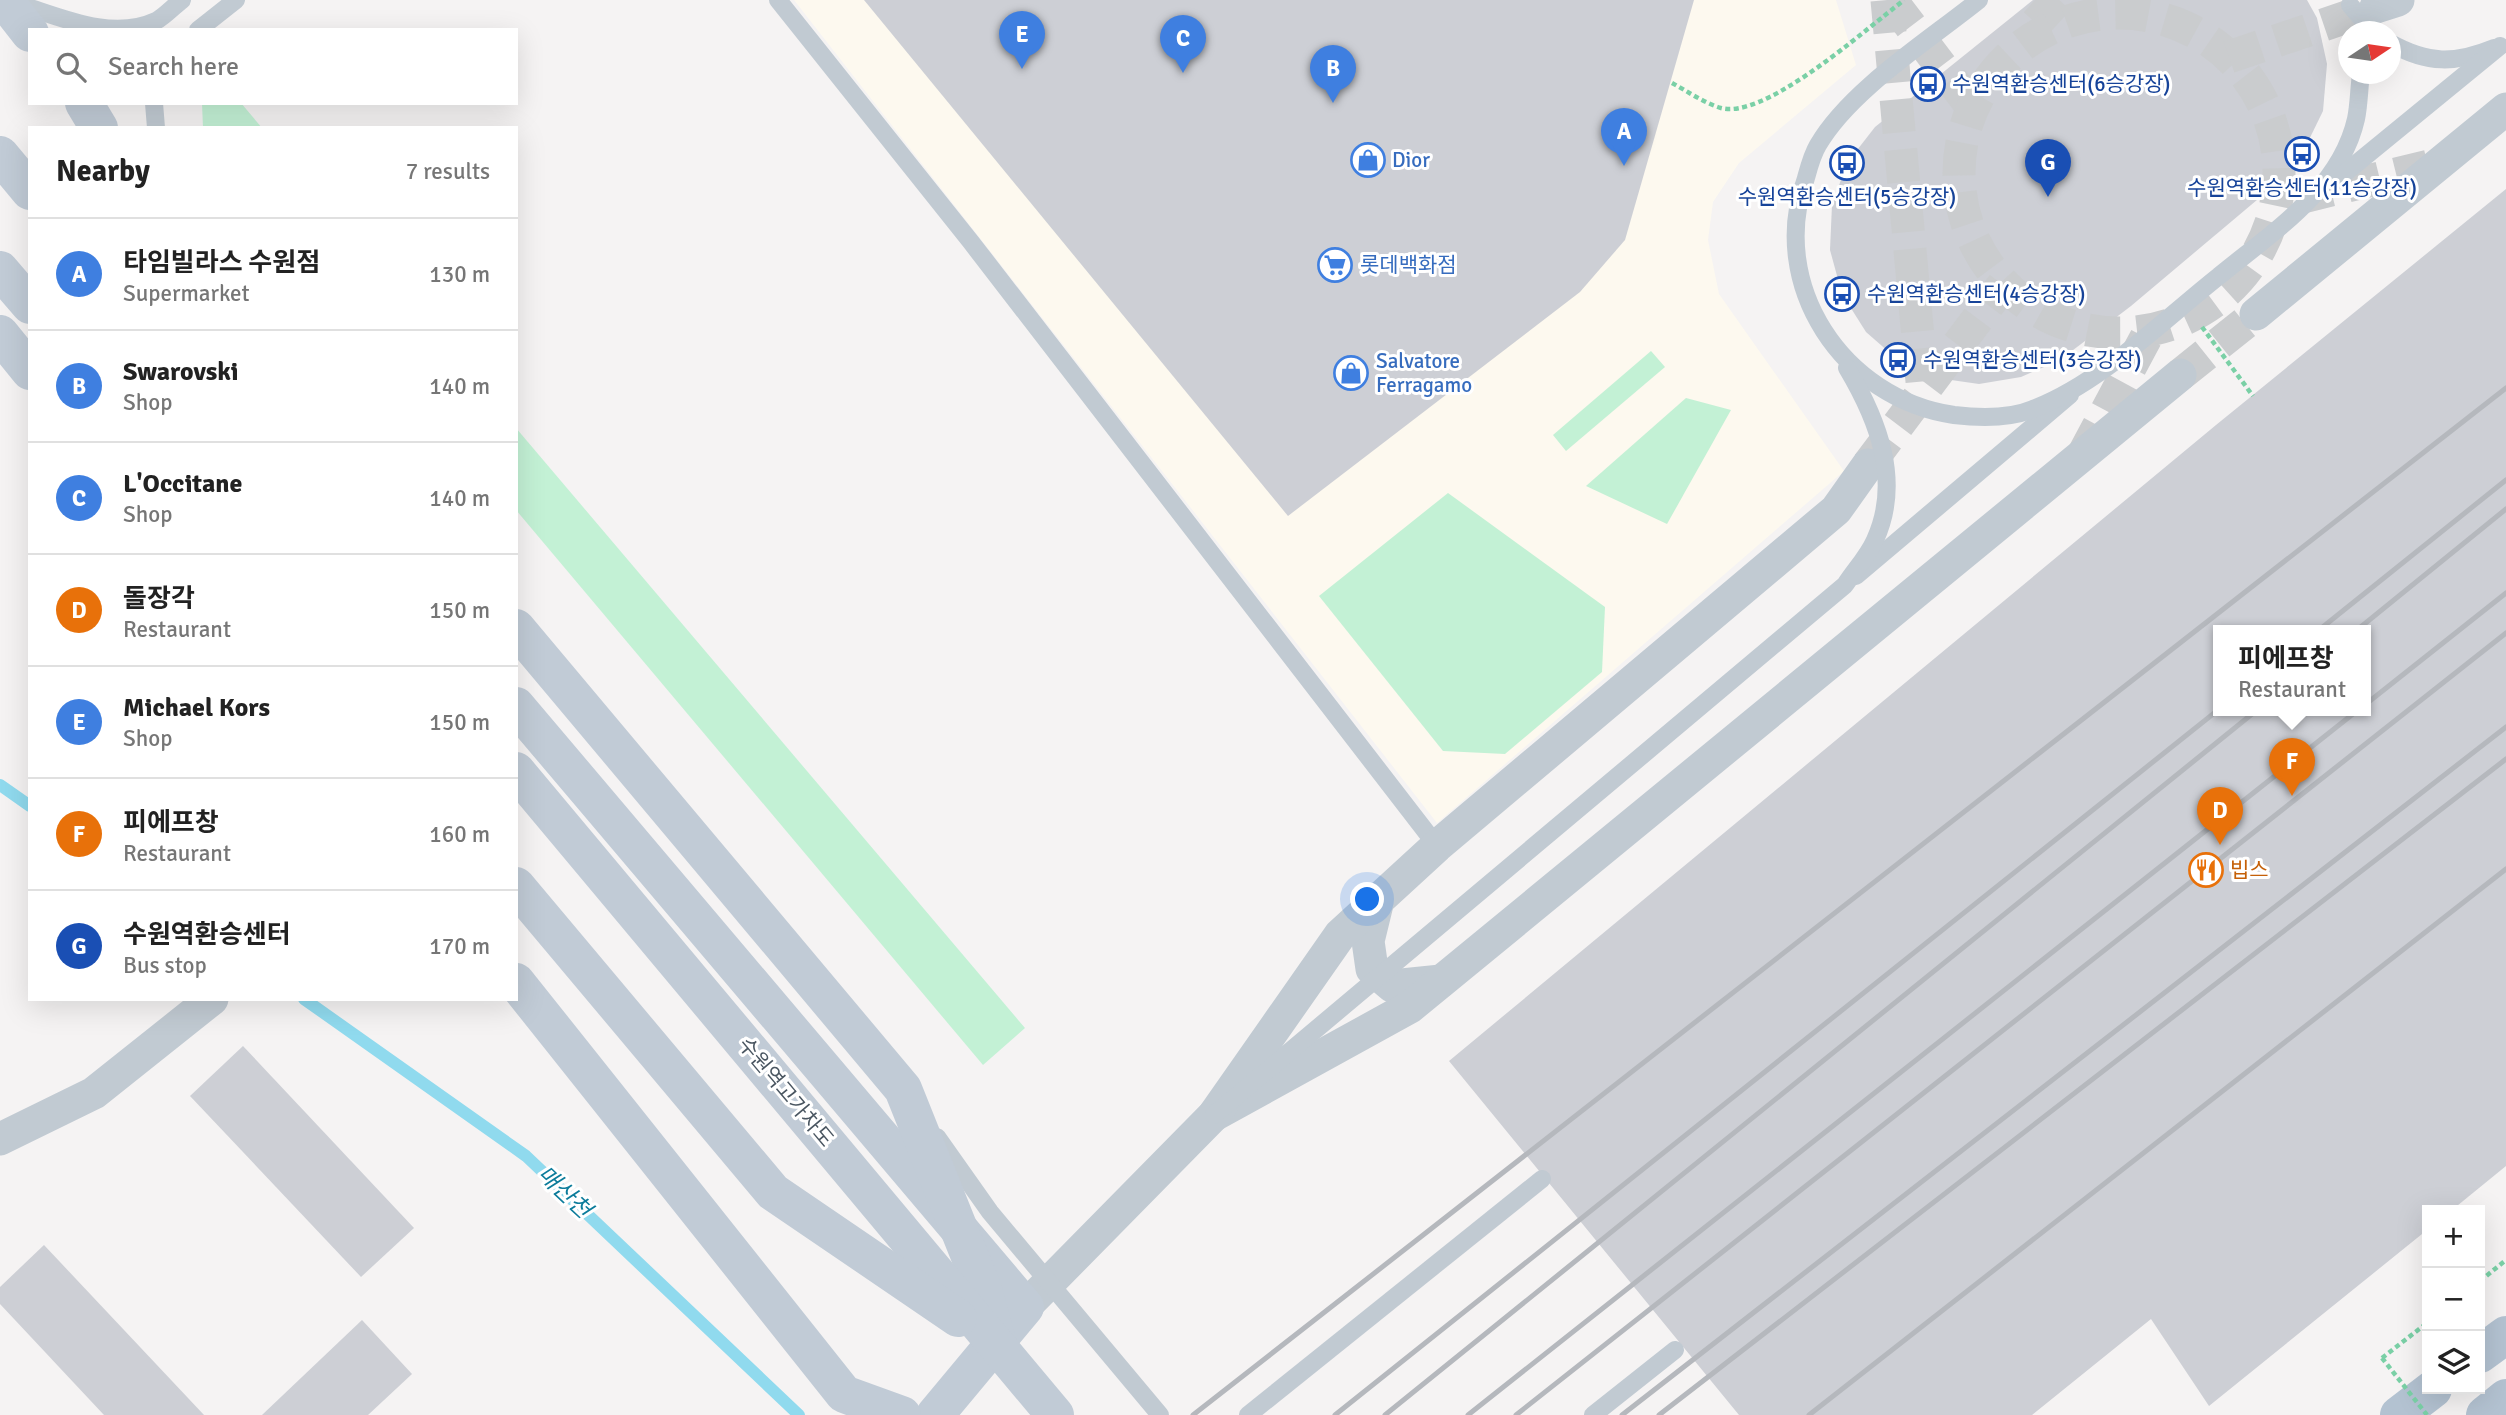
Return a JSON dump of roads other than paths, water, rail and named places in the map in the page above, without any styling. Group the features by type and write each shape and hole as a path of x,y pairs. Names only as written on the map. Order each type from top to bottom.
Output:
{"main road":[{"path":"5,0 28,30"},
{"path":"0,155 28,189"},
{"path":"0,270 28,303"},
{"path":"0,334 28,369"},
{"path":"518,630 903,1089 983,1289 998,1344"},
{"path":"518,708 1025,1307 935,1415"},
{"name":"수원역고가차도","path":"518,773 1055,1415"},
{"path":"518,888 773,1192 998,1344"},
{"path":"518,985 844,1394 902,1415"},
{"path":"2485,1350 2506,1335"},
{"path":"2485,1415 2506,1398"}],"street":[{"path":"2256,314 2506,109"},
{"path":"1214,1115 1410,1007 2180,375"},
{"path":"1025,1307 1214,1115 1340,935 1437,846 1836,510 1868,465"},
{"path":"1378,900 1367,941 1372,969 1392,986 1441,981"},
{"path":"0,1139 94,1093 210,1001"}],"lane":[{"path":"5,0 95,28 130,27 156,20 182,0"},
{"path":"201,28 236,0"},
{"path":"778,0 971,242 1437,846"},
{"path":"1845,585 1875,541 1888,497 1883,447 1866,401 1810,308 1796,254 1798,199 1817,146 1850,103 1979,0"},
{"path":"2401,49 2444,61 2472,57 2503,43"},
{"path":"1214,1115 2078,389 2503,43"},
{"path":"2294,215 2332,174 2356,121 2360,84"},
{"path":"154,105 156,126"},
{"path":"1840,355 1879,390 1927,411 1940,413 1979,418 2031,411 2078,389"},
{"path":"903,1089 990,1212 1160,1415"},
{"path":"1248,1415 1542,1179"},
{"path":"1593,1415 1675,1350"},
{"path":"2375,1415 2412,1408"}],"waterway":[{"name":"매산천","path":"0,785 28,805"},
{"name":"매산천","path":"307,1001 526,1156 799,1415"}],"tunnel":[{"path":"1887,0 1923,392"},
{"path":"1891,0 1972,107"},
{"path":"2035,0 2060,23"},
{"path":"2229,57 2376,7"},
{"path":"2103,13 2135,13 2166,20 2195,32 2221,49 2243,71 2260,97 2272,126 2279,157 2279,173 2279,189 2272,220 2260,249 2243,275 2221,297 2195,314 2166,326 2135,333 2103,333 2072,326 2043,314 2017,297 1995,275 1978,249 1966,220 1959,189 1959,157 1966,126 1978,97 1995,71 2017,49 2043,32 2072,20 2103,13"},
{"path":"2299,198 2441,163"},
{"path":"1868,465 2003,285"},
{"path":"2180,375 2256,314"},
{"path":"2083,455 2149,332"}],"railway":[{"path":"1193,1415 2506,388"},
{"path":"2325,625 2506,480"},
{"path":"2363,625 2506,509"},
{"path":"2371,700 2506,593"},
{"path":"1516,1415 2506,633"},
{"path":"1335,1415 2213,714"},
{"path":"1385,1415 2250,716"},
{"path":"1468,1415 2350,716"},
{"path":"1622,1415 2506,727"},
{"path":"1659,1415 2506,759"},
{"path":"1809,1415 2506,869"}],"place":[{"name":"Michael Kors","path":"1022,69"},
{"name":"L'Occitane","path":"1183,73"},
{"name":"수원역환승센터(6승강장)","path":"1928,84"},
{"name":"Swarovski","path":"1333,103"},
{"name":"수원역환승센터(11승강장)","path":"2302,154"},
{"name":"Dior","path":"1368,160"},
{"name":"수원역환승센터(5승강장)","path":"1847,163"},
{"name":"타임빌라스 수원점","path":"1624,166"},
{"name":"수원역환승센터","path":"2048,197"},
{"name":"롯데백화점","path":"1335,265"},
{"name":"수원역환승센터(4승강장)","path":"1842,294"},
{"name":"수원역환승센터(3승강장)","path":"1898,360"},
{"name":"Salvatore Ferragamo","path":"1351,373"},
{"name":"피에프창","path":"2292,796"},
{"name":"돌장각","path":"2220,845"},
{"name":"빕스","path":"2206,870"}]}
